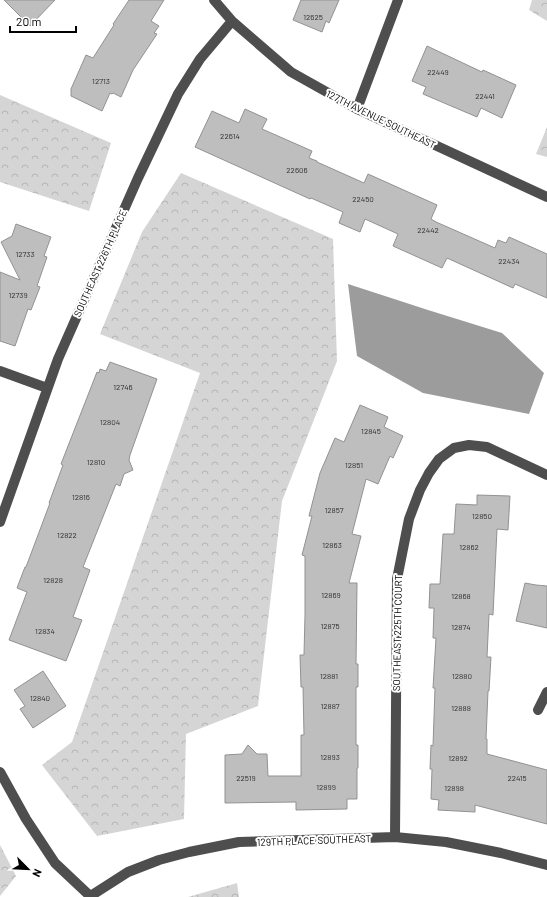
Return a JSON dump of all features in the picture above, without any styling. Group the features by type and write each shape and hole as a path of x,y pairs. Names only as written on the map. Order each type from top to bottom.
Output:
{"street":[{"name":"127TH AVENUE SOUTHEAST","path":"214,0 232,21 291,72 357,109 547,197"},
{"path":"357,109 398,0"},
{"name":"SOUTHEAST 226TH PLACE","path":"0,522 58,359 135,185 178,94 200,60 232,21"},
{"path":"0,371 47,388"},
{"name":"SOUTHEAST 225TH COURT","path":"395,837 397,579 409,519 420,490 429,473 439,459 454,448 468,445 487,447 547,475"},
{"path":"538,710 547,692"},
{"path":"0,772 26,820 55,863 90,897"},
{"name":"129TH PLACE SOUTHEAST","path":"90,897 128,872 159,860 189,852 239,842 395,837 446,842 547,864"}],"green space":[{"path":"532,0 547,0 547,21 529,10"},
{"path":"0,95 111,143 89,211 0,182"},
{"path":"547,127 547,157 536,154"},
{"path":"181,173 333,239 337,361 282,501 258,706 186,734 184,819 97,836 42,765 72,742 200,373 100,334 142,232"},
{"path":"0,845 16,876 0,896"},
{"path":"237,883 239,897 188,897"}],"shaded area":[{"path":"348,284 502,333 544,373 529,414 423,393 357,356"}],"building":[{"path":"4,0 55,0 30,26"},
{"path":"129,0 164,0 151,21 159,26 154,33 157,34 133,70 121,97 110,93 102,111 71,96 71,89 86,55 93,58"},
{"path":"301,0 339,0 329,23 326,21 322,32 293,20"},
{"path":"427,46 482,72 483,70 516,85 502,118 481,108 477,117 423,94 426,87 412,81"},
{"path":"245,109 267,119 262,129 312,151 309,158 317,162 364,183 368,174 437,205 431,219 436,222 495,248 498,240 506,243 509,237 547,254 547,298 515,284 513,288 447,258 442,268 393,246 398,234 365,219 360,232 339,223 343,212 311,198 310,199 195,147 212,111 239,123"},
{"path":"16,224 51,237 44,256 47,257 37,286 40,287 31,310 28,309 15,346 0,341 0,272 20,280 1,242 12,236"},
{"path":"110,362 157,379 130,455 129,460 133,470 124,474 120,486 116,484 83,567 90,570 73,617 82,620 66,661 9,640 27,592 17,588 50,503 63,465 61,464 97,372 99,373 100,369 106,371"},
{"path":"360,405 388,417 384,427 403,436 393,458 390,456 378,484 366,479 352,534 361,536 349,583 357,583 357,799 347,799 347,809 296,810 296,802 225,803 225,755 242,754 248,745 257,754 267,754 268,776 301,776 301,735 304,735 303,687 301,687 300,655 304,655 305,615 305,556 302,555 312,516 309,516 320,473 335,438 344,442"},
{"path":"477,495 510,496 508,530 497,529 493,615 489,614 487,657 491,657 486,739 487,754 547,770 547,824 475,805 475,812 438,810 439,800 431,799 432,769 430,769 431,745 433,746 435,688 433,688 436,638 433,638 434,608 429,608 430,584 440,584 443,534 454,534 456,504 477,505"},
{"path":"525,583 547,586 547,628 516,621"},
{"path":"43,671 66,706 33,728 20,709 25,706 14,690"}]}
